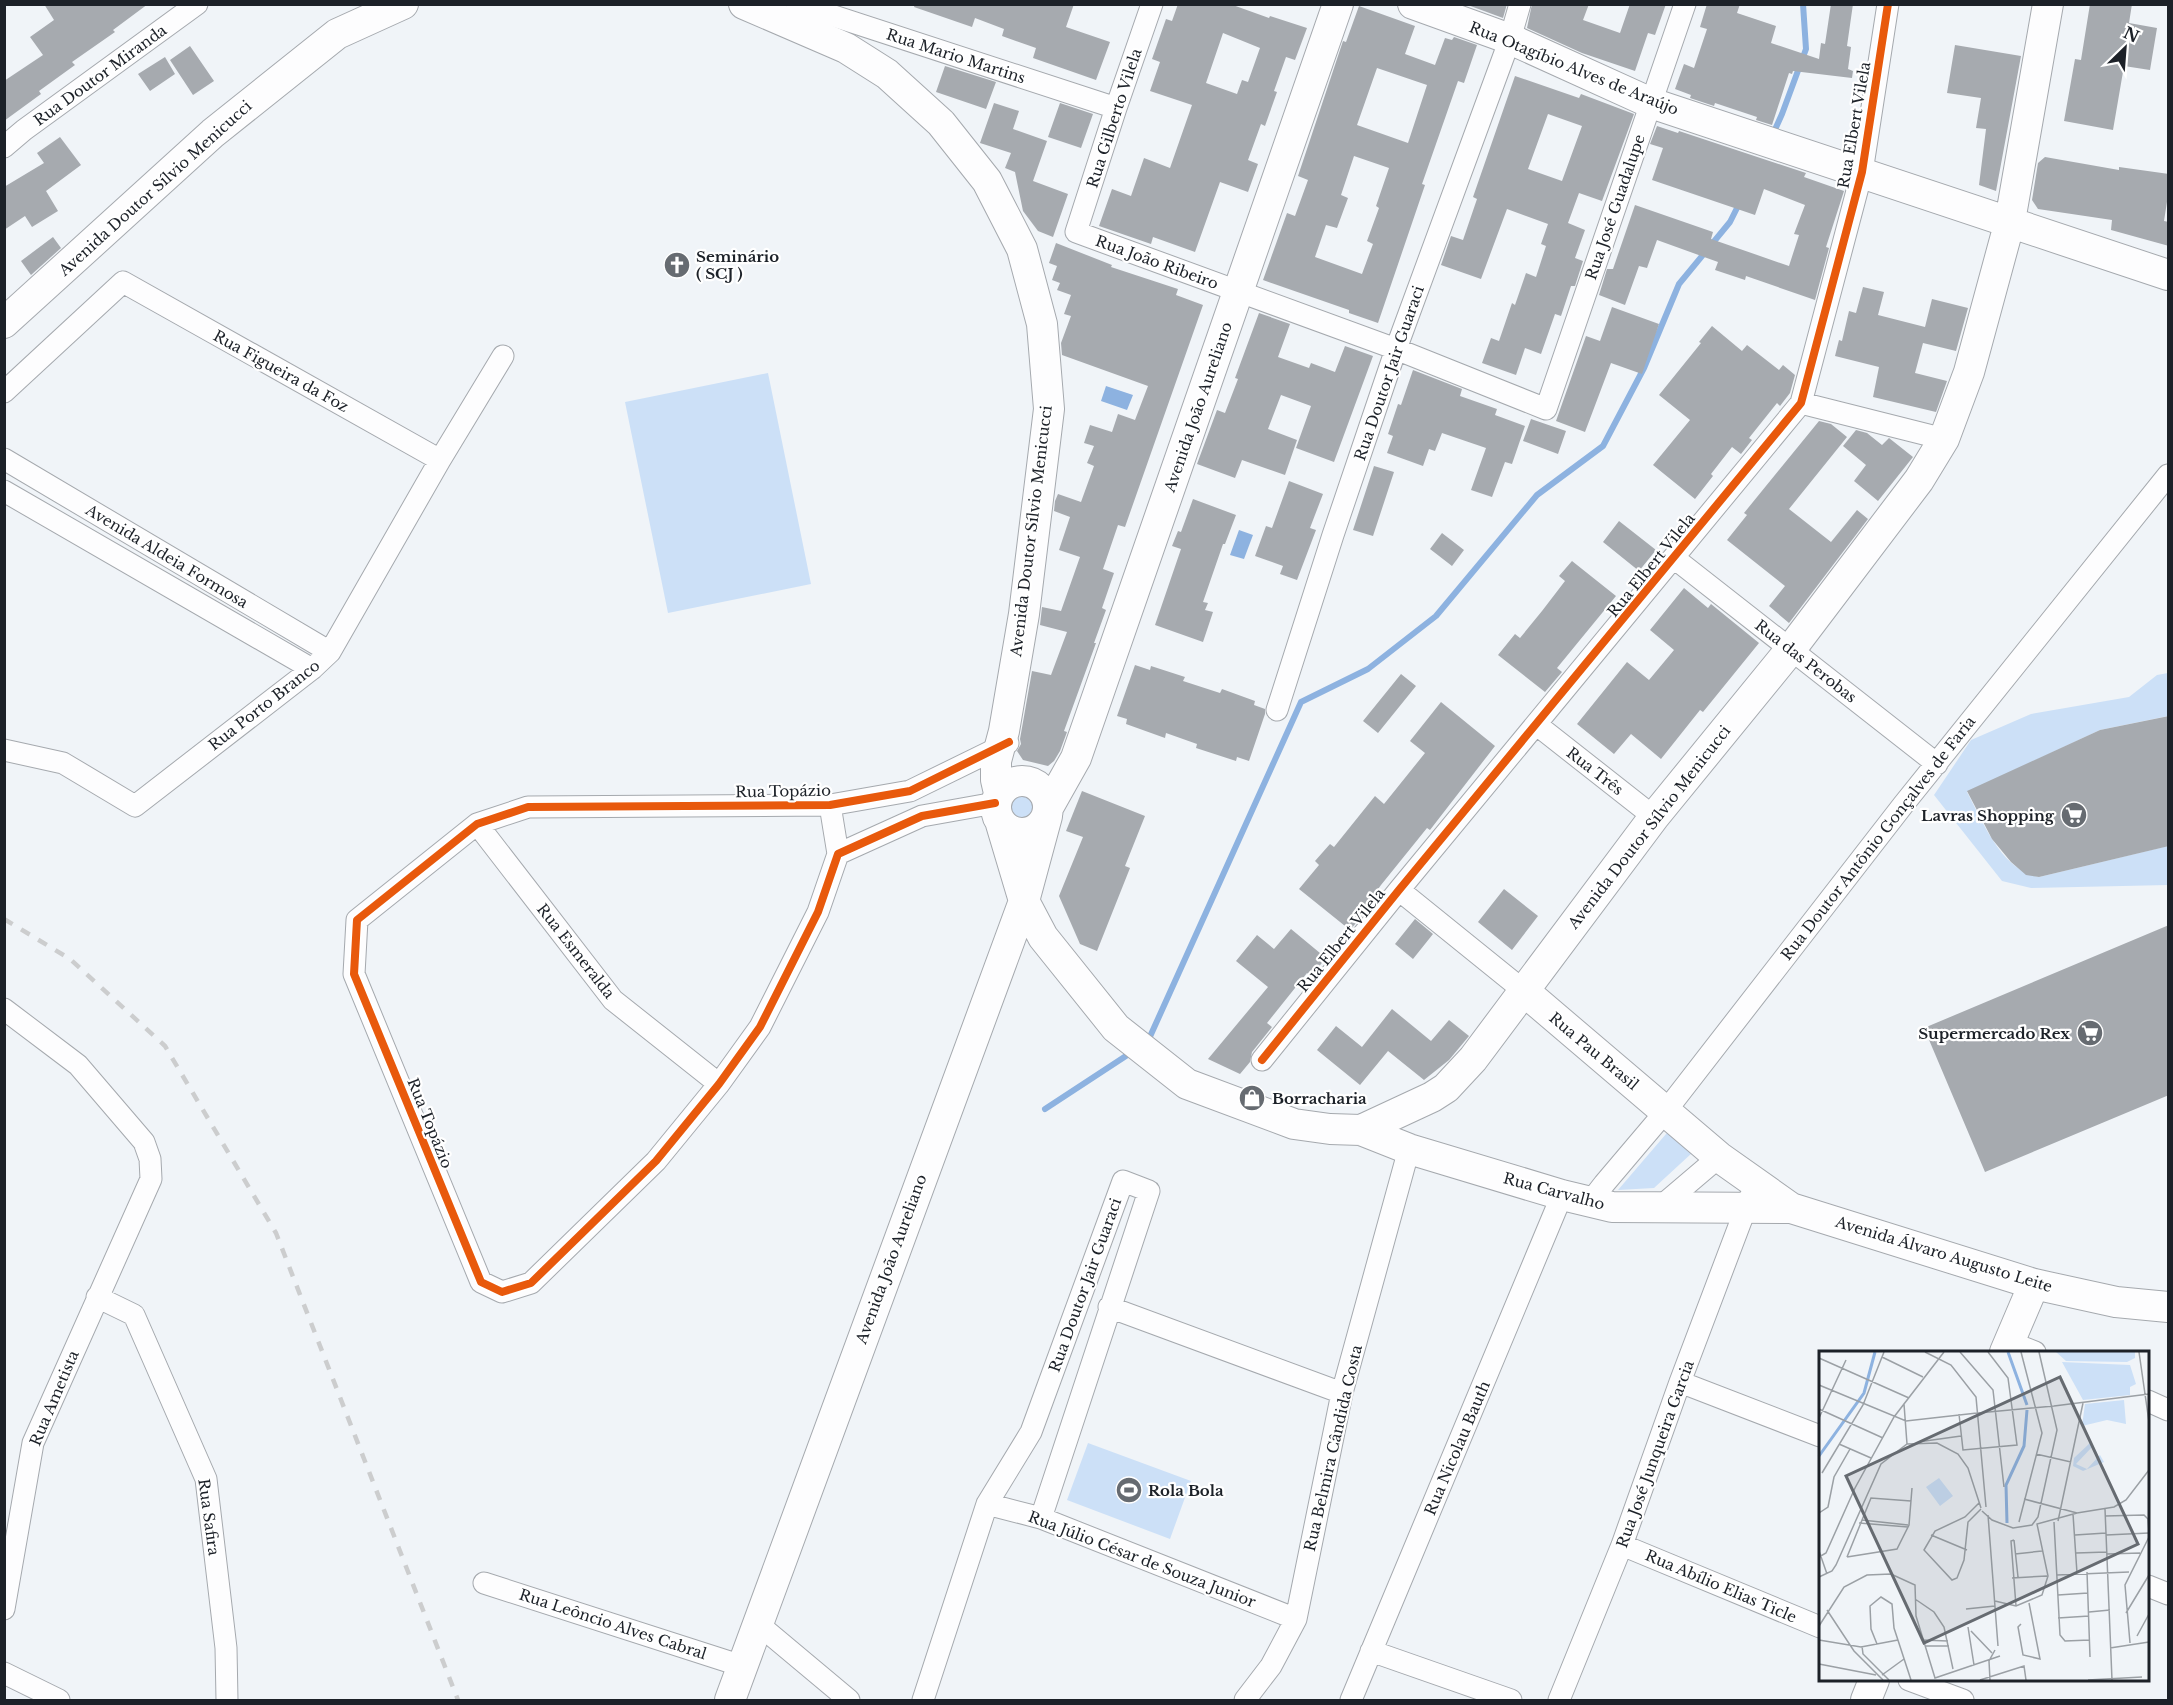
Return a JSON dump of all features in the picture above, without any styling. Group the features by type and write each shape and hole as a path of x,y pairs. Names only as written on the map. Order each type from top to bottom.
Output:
{"main road":[{"name":"Avenida Doutor Sílvio Menicucci","path":"4,323 231,119 337,34 403,4"},
{"name":"Avenida Doutor Sílvio Menicucci","path":"744,4 846,48 886,74 940,123 987,181 1022,249 1042,324 1049,409 1024,614 1004,740 995,770 1021,801 1024,901 1043,937 1116,1028 1187,1084 1294,1124 1361,1130 1432,1097 1446,1088 1473,1059 1654,817 1791,649 1920,480 1944,439 1969,372 2010,221 2048,4"},
{"name":"Avenida João Aureliano","path":"730,1701 1024,901 1021,801 1076,758 1338,4"},
{"name":"Rua Otagíbio Alves de Araújo","path":"1413,4 1510,39 1651,103 2169,275"},
{"name":"Rua Pau Brasil","path":"1524,991 1719,1157 1751,1195 1791,1208"},
{"name":"Rua Carvalho","path":"1361,1130 1409,1149 1562,1195 1612,1207 1659,1208 1751,1195"},
{"name":"Avenida Álvaro Augusto Leite","path":"1791,1208 2034,1284 2116,1302 2169,1307"},
{"path":"2016,1349 2034,1284"},
{"path":"1866,1701 1874,1681"}],"street":[{"name":"Rua Doutor Miranda","path":"4,147 197,4"},
{"name":"Rua Mario Martins","path":"797,4 1116,108"},
{"name":"Rua Gilberto Vilela","path":"1076,232 1152,4"},
{"name":"Rua Doutor Jair Guaraci","path":"1277,710 1396,349 1510,39 1520,4"},
{"name":"Rua José Guadalupe","path":"1546,409 1685,4"},
{"name":"Rua Elbert Vilela","path":"1262,1060 1399,890 1801,403 1862,172 1888,4"},
{"name":"Rua João Ribeiro","path":"1076,232 1396,349 1546,409"},
{"name":"Rua Figueira da Foz","path":"4,392 123,282 440,460"},
{"name":"Rua Porto Branco","path":"4,750 63,763 135,806 312,669 330,652 440,460 503,356"},
{"path":"1801,403 1944,439"},
{"name":"Avenida Aldeia Formosa","path":"8,469 90,510 330,652"},
{"name":"Rua Doutor Antônio Gonçalves de Faria","path":"1590,1203 1665,1112 1903,805 2169,476"},
{"name":"Avenida Aldeia Formosa","path":"4,491 312,669"},
{"path":"77,534 90,510"},
{"name":"Rua das Perobas","path":"1674,558 1937,764"},
{"path":"168,587 181,564"},
{"path":"238,627 250,606"},
{"name":"Rua Três","path":"1537,725 1654,817"},
{"name":"Rua Topázio","path":"838,854 818,912 760,1027 719,1084 656,1161 531,1283 502,1292 481,1282 354,974 357,920 477,824 528,807 830,805 910,791 1004,740"},
{"path":"910,791 922,816"},
{"path":"830,805 838,854 922,816 1021,801"},
{"name":"Rua Esmeralda","path":"477,824 613,1000 719,1084"},
{"name":"Rua Pau Brasil","path":"1399,890 1524,991"},
{"name":"Rua Ametista","path":"4,1009 78,1065 144,1142 150,1159 151,1179 33,1443 4,1609"},
{"name":"Rua Belmira Cândida Costa","path":"1245,1701 1272,1666 1296,1619 1342,1393 1409,1149"},
{"path":"1659,1208 1719,1157"},
{"name":"Rua Doutor Jair Guaraci","path":"923,1701 987,1504 1031,1432 1123,1181 1149,1191 1041,1518"},
{"name":"Rua Nicolau Bauth","path":"1351,1701 1562,1195"},
{"name":"Rua José Junqueira Garcia","path":"1558,1701 1622,1545 1680,1382 1751,1195"},
{"name":"Rua Safira","path":"97,1297 134,1315 206,1479 226,1648 227,1701"},
{"path":"1109,1307 1342,1393"},
{"path":"1680,1382 1819,1435"},
{"path":"2149,1401 2169,1410"},
{"name":"Rua Júlio César de Souza Junior","path":"987,1504 1041,1518 1296,1619"},
{"name":"Rua Abílio Elias Ticle","path":"1622,1545 1819,1626"},
{"name":"Rua Leôncio Alves Cabral","path":"484,1583 742,1666"},
{"path":"2149,1586 2169,1594"},
{"path":"757,1623 849,1701"},
{"path":"1371,1651 1511,1701"},
{"path":"4,1673 59,1701"},
{"path":"1912,1681 1963,1701"}],"shaded area":[{"path":"768,373 811,584 668,613 625,402"},
{"path":"2168,673 2168,716 2100,730 1967,792 1995,843 2014,865 2026,873 2039,877 2168,846 2168,885 2031,888 2002,881 1934,795 1971,740 2031,714 2129,697 2157,675"},
{"path":"1021,792 1032,797 1037,808 1032,819 1021,824 1010,819 1005,808 1010,797"},
{"path":"1672,1127 1692,1153 1654,1188 1618,1190"},
{"name":"Rola Bola","path":"1088,1443 1191,1481 1170,1539 1067,1500"}],"water":[{"path":"1106,386 1133,395 1127,410 1101,401"},
{"path":"1239,530 1253,535 1244,559 1230,555"}],"building":[{"path":"44,4 148,4 113,30 115,32 72,62 75,65 39,91 41,94 4,121 4,81 43,55 30,37 54,20"},
{"path":"915,4 1074,4 1066,27 1110,42 1096,80 1033,58 1036,48 1002,36 1004,29 975,18 972,27 914,7"},
{"path":"1178,4 1230,4 1307,28 1295,60 1286,57 1265,126 1261,124 1248,160 1258,164 1248,192 1220,182 1195,252 1153,237 1151,244 1099,226 1112,189 1131,196 1144,158 1170,168 1192,105 1150,91 1160,62 1152,59 1166,19 1172,21","holes":["1223,33 1260,48 1248,82 1242,80 1237,94 1206,83"]},
{"path":"1465,4 1507,4 1503,18"},
{"path":"1532,4 1589,4 1583,20 1620,33 1630,4 1666,4 1655,35 1648,33 1635,71 1582,53 1527,28"},
{"path":"1707,4 1740,4 1737,13 1776,26 1771,43 1819,59 1821,43 1825,44 1831,4 1853,4 1847,46 1851,47 1848,69 1853,71 1852,78 1793,71 1792,74 1789,73 1772,125 1756,120 1757,117 1715,103 1714,106 1690,98 1691,95 1675,89 1684,64 1694,68 1707,29 1700,27"},
{"path":"2090,4 2132,4 2129,23 2157,28 2150,70 2124,66 2113,130 2064,121 2075,59 2081,60"},
{"path":"1359,6 1415,26 1405,54 1435,65 1445,38 1452,40 1454,37 1477,45 1464,83 1458,81 1422,184 1425,185 1378,323 1349,313 1349,310 1263,280 1287,213 1295,216 1308,180 1298,176 1343,41 1346,42","holes":["1377,68 1427,85 1408,143 1357,125","1354,156 1389,168 1376,206 1379,208 1367,241 1373,244 1362,274 1315,257 1326,225 1337,228 1348,198 1341,195"]},
{"path":"1955,45 2021,56 1996,191 1979,185 1986,129 1976,128 1981,98 1947,93"},
{"path":"190,46 214,81 193,95 170,60"},
{"path":"165,57 175,74 150,91 138,74"},
{"path":"945,66 996,82 986,109 936,92"},
{"path":"1515,76 1579,98 1581,94 1634,114 1602,201 1579,193 1568,223 1585,230 1575,258 1583,261 1575,286 1571,286 1561,316 1555,314 1541,354 1525,348 1516,375 1482,363 1491,338 1499,341 1512,303 1515,305 1526,273 1536,277 1546,246 1541,244 1548,224 1507,209 1481,279 1441,265 1451,236 1463,240 1477,199 1473,197","holes":["1548,114 1582,126 1562,181 1528,169"]},
{"path":"994,103 1019,111 1013,129 1047,141 1033,181 1068,194 1053,237 1038,231 1023,211 1015,172 1005,168 1011,153 980,143"},
{"path":"1060,103 1093,114 1081,148 1048,137"},
{"path":"1657,126 1678,133 1679,131 1806,173 1804,177 1844,191 1826,247 1829,248 1815,300 1746,276 1745,280 1715,270 1718,262 1657,240 1647,268 1639,266 1625,305 1599,295 1607,269 1613,269 1635,205 1713,232 1711,239 1789,266 1799,235 1794,234 1805,205 1764,189 1755,215 1652,180 1663,148 1650,144"},
{"path":"60,137 81,165 46,191 58,211 32,227 25,216 4,230 4,187 44,163 37,153"},
{"path":"2045,157 2119,170 2119,167 2169,174 2164,221 2169,222 2169,246 2111,230 2112,220 2038,209 2032,200 2038,163"},
{"path":"53,237 61,248 31,275 21,261"},
{"path":"1056,243 1112,265 1111,267 1178,289 1176,295 1203,305 1125,527 1118,525 1103,569 1114,573 1102,608 1106,610 1064,731 1067,732 1060,751 1048,766 1023,760 1017,751 1021,744 1032,671 1051,675 1067,632 1040,625 1042,607 1061,611 1080,557 1059,550 1070,517 1054,511 1055,501 1058,494 1081,502 1094,466 1087,463 1094,446 1084,443 1090,425 1112,432 1118,414 1135,420 1148,386 1062,355 1061,343 1071,316 1064,314 1071,295 1057,290 1060,283 1052,280 1057,266 1049,263"},
{"path":"1863,287 1884,292 1878,315 1925,327 1932,299 1968,308 1956,351 1923,343 1915,373 1947,381 1936,412 1873,397 1879,367 1835,356 1839,340 1842,341 1849,311 1856,313"},
{"path":"1612,307 1659,324 1642,374 1611,363 1585,432 1556,421 1586,336 1600,341"},
{"path":"1259,313 1290,324 1278,357 1309,368 1311,363 1335,372 1345,346 1373,356 1334,462 1296,448 1311,406 1281,395 1268,429 1297,440 1285,475 1242,460 1235,478 1197,464 1217,410 1225,413"},
{"path":"1712,326 1742,351 1747,345 1779,370 1783,365 1795,375 1790,393 1780,406 1777,403 1749,438 1752,440 1741,454 1732,447 1695,499 1653,465 1690,420 1659,395"},
{"path":"1413,370 1462,389 1460,396 1497,409 1495,415 1525,426 1512,464 1505,462 1492,497 1471,490 1486,448 1442,433 1435,451 1429,449 1423,466 1387,453 1393,436 1388,434"},
{"path":"1531,419 1566,431 1558,454 1523,441"},
{"path":"1819,421 1831,424 1847,437 1789,509 1831,542 1857,510 1868,519 1789,623 1769,606 1785,586 1727,540 1747,515 1744,513"},
{"path":"1856,430 1867,433 1882,445 1889,438 1913,457 1878,501 1854,481 1866,465 1843,446"},
{"path":"1374,466 1394,472 1373,536 1353,530"},
{"path":"1289,481 1323,494 1310,528 1316,530 1297,580 1280,574 1283,566 1255,556 1266,526 1272,528"},
{"path":"1193,499 1236,515 1225,544 1223,544 1203,602 1208,603 1205,610 1213,612 1203,642 1155,625 1181,549 1172,546 1178,531 1181,532"},
{"path":"1619,521 1656,550 1639,571 1603,542"},
{"path":"1442,533 1464,550 1452,566 1430,549"},
{"path":"1572,561 1616,596 1557,668 1562,672 1545,692 1498,655 1515,634 1520,638 1542,611 1565,581 1559,576"},
{"path":"1684,588 1708,608 1711,604 1759,643 1703,712 1700,710 1661,759 1631,734 1614,754 1577,724 1627,662 1649,680 1674,650 1650,630"},
{"path":"1135,665 1150,670 1151,666 1185,677 1183,681 1220,693 1222,689 1255,701 1254,705 1265,709 1249,761 1237,757 1236,761 1196,748 1197,744 1166,733 1165,738 1126,724 1127,719 1117,716"},
{"path":"1401,674 1416,686 1378,733 1363,721"},
{"path":"1441,702 1495,746 1430,830 1427,828 1381,885 1365,907 1368,909 1350,930 1299,889 1319,865 1315,861 1330,844 1334,847 1375,796 1384,804 1425,753 1410,741"},
{"name":"Lavras Shopping","path":"2169,716 2169,846 2039,877 2026,875 2011,862 1992,839 1967,791 2100,730"},
{"path":"1082,791 1145,816 1125,866 1130,868 1097,951 1080,944 1059,896 1083,837 1066,831"},
{"path":"1504,889 1538,916 1512,950 1478,922"},
{"path":"1415,919 1433,934 1413,959 1395,944"},
{"path":"2169,925 2169,1095 1985,1172 1924,1028"},
{"path":"1291,929 1326,958 1311,976 1307,973 1267,1023 1272,1027 1252,1052 1250,1062 1240,1074 1208,1059 1268,987 1236,961 1257,935 1274,949"},
{"path":"1392,1009 1431,1041 1449,1020 1469,1036 1449,1060 1424,1080 1388,1051 1360,1085 1317,1050 1336,1026 1362,1047"}],"waterway":[{"path":"1773,134 1806,49 1803,4"},
{"path":"1148,1041 1301,702 1368,669 1436,616 1537,495 1603,446 1644,368 1679,284 1730,222 1740,202"},
{"path":"1045,1109 1132,1052"}],"railway":[{"path":"4,919 70,959 165,1046 276,1233 458,1700"}],"cycle path":[{"path":"1262,1060 1399,890 1801,403 1862,172 1888,4"},
{"path":"995,803 922,816 838,854 818,912 760,1027 719,1084 656,1161 531,1283 502,1292 481,1282 354,974 357,920 477,824 528,807 830,805 910,791 1009,742"}],"place":[{"name":"Seminário ( SCJ )","path":"677,265"},
{"name":"Lavras Shopping","path":"2074,815"},
{"name":"Supermercado Rex","path":"2090,1033"},
{"name":"Borracharia","path":"1252,1098"},
{"name":"Rola Bola","path":"1129,1490"}]}
